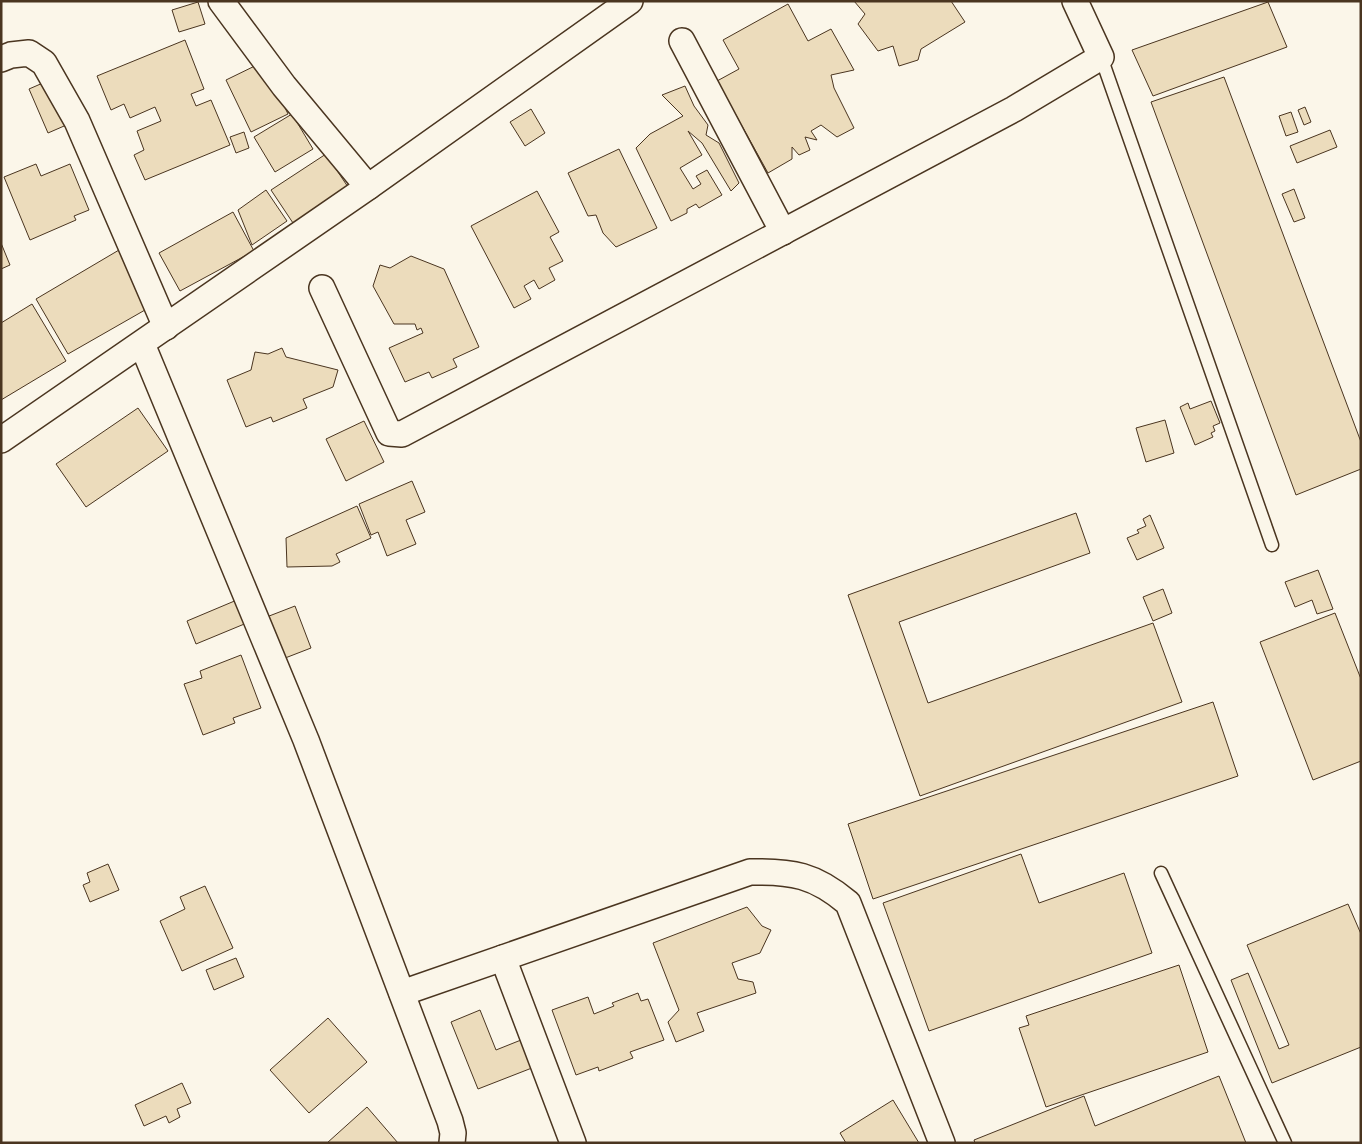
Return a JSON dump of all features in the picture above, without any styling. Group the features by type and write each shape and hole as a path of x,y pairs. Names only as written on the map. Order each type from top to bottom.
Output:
{"street":[{"path":"221,1 284,86 368,187"},
{"path":"1,440 368,187 630,1"},
{"path":"322,288 389,433 402,434 1014,109 1101,57 1075,1"},
{"path":"682,41 782,232"},
{"path":"4,50 29,53 44,62 77,121 166,327"},
{"path":"142,344 306,740 450,1121 453,1133 452,1143"},
{"path":"402,993 750,872 783,871 810,878 829,887 848,904 942,1143"},
{"path":"503,958 573,1143"}],"lane":[{"path":"1101,57 1272,545"},
{"path":"1161,873 1285,1143"}],"building":[{"path":"854,1 951,1 965,22 921,49 918,60 899,66 893,46 878,51 858,24 865,14"},
{"path":"198,2 205,24 179,32 172,10"},
{"path":"1268,2 1287,47 1153,96 1132,50"},
{"path":"788,4 808,41 831,29 854,70 831,75 834,88 854,128 837,137 821,125 811,131 817,140 805,137 810,150 799,155 792,147 792,159 768,173 717,81 739,69 723,40"},
{"path":"185,40 204,89 191,94 196,106 211,100 230,145 145,180 134,155 144,150 137,131 161,121 155,107 130,118 124,104 111,110 97,76"},
{"path":"263,62 288,114 251,132 226,80"},
{"path":"1224,77 1361,442 1361,469 1296,495 1151,102"},
{"path":"52,79 71,123 48,133 29,89"},
{"path":"685,86 694,106 708,125 706,135 719,143 739,183 731,191 702,143 688,131 702,155 680,168 693,189 701,184 696,176 707,170 722,195 699,208 696,204 687,209 687,213 671,221 636,148 650,134 683,116 662,95"},
{"path":"1305,107 1311,122 1304,125 1298,110"},
{"path":"531,109 545,133 525,146 510,122"},
{"path":"1291,112 1298,132 1286,136 1279,116"},
{"path":"292,114 313,149 275,172 254,137"},
{"path":"1330,130 1337,147 1297,163 1290,146"},
{"path":"244,132 249,148 236,153 230,137"},
{"path":"619,149 657,228 616,247 603,233 596,215 588,216 568,173"},
{"path":"326,154 348,187 293,223 271,190"},
{"path":"36,164 41,176 70,164 89,210 74,216 76,220 30,240 4,177"},
{"path":"1294,189 1305,218 1294,222 1282,194"},
{"path":"266,190 287,221 252,245 238,210"},
{"path":"537,191 559,232 550,237 563,261 549,268 555,280 539,289 534,280 524,286 531,299 514,308 471,226"},
{"path":"233,212 254,251 180,291 159,253"},
{"path":"1,243 10,265 1,269"},
{"path":"119,250 152,306 68,354 36,299"},
{"path":"411,256 444,269 479,347 453,359 457,367 432,378 429,372 405,382 389,348 423,333 421,328 417,330 415,324 394,324 373,286 380,265 390,268"},
{"path":"32,304 66,361 1,400 1,323"},
{"path":"282,348 286,357 338,370 333,387 303,399 307,408 273,422 271,417 246,427 227,380 251,370 255,352 268,354"},
{"path":"1211,401 1220,423 1213,426 1215,431 1211,433 1213,437 1195,445 1180,407 1188,403 1190,409"},
{"path":"138,408 168,451 86,507 56,464"},
{"path":"1165,420 1174,453 1146,462 1136,428"},
{"path":"364,421 384,462 346,481 326,439"},
{"path":"412,481 425,512 406,520 416,544 387,556 378,532 371,535 359,504"},
{"path":"357,506 371,538 336,554 340,562 332,566 287,567 286,538"},
{"path":"1076,513 1090,553 899,622 928,703 1153,623 1182,702 920,796 848,595"},
{"path":"1150,515 1164,548 1137,560 1127,538 1139,533 1137,530 1146,526 1143,519"},
{"path":"1318,570 1333,609 1317,614 1312,600 1295,607 1285,582"},
{"path":"1163,589 1172,613 1153,621 1143,597"},
{"path":"244,597 254,620 196,644 187,621"},
{"path":"295,606 311,648 280,660 264,618"},
{"path":"1335,613 1361,679 1361,761 1313,780 1260,642"},
{"path":"241,655 261,708 233,718 235,723 203,735 184,684 202,678 200,671"},
{"path":"1213,702 1238,776 873,899 848,824"},
{"path":"1021,854 1039,903 1124,873 1152,953 929,1031 883,903"},
{"path":"108,864 119,890 90,902 83,885 90,882 87,873"},
{"path":"205,886 233,948 182,971 160,921 185,909 180,897"},
{"path":"1348,904 1361,934 1361,1047 1272,1083 1231,980 1248,973 1279,1049 1289,1045 1247,945"},
{"path":"747,907 762,926 771,930 760,953 732,963 738,979 753,982 756,993 697,1013 704,1031 676,1042 668,1022 679,1010 653,943"},
{"path":"236,958 244,977 214,990 206,970"},
{"path":"1179,965 1208,1052 1046,1107 1019,1028 1029,1025 1026,1016"},
{"path":"638,993 641,1001 648,999 664,1040 630,1052 633,1058 599,1071 598,1067 576,1075 552,1010 588,997 594,1014 614,1006 612,1003"},
{"path":"480,1010 496,1050 526,1038 537,1066 478,1089 451,1022"},
{"path":"328,1018 367,1062 309,1113 270,1070"},
{"path":"1219,1076 1246,1143 975,1143 974,1140 1084,1096 1095,1126"},
{"path":"182,1083 191,1103 177,1109 180,1117 169,1123 166,1116 144,1126 135,1105"},
{"path":"893,1100 919,1143 846,1143 840,1133"},
{"path":"367,1107 398,1143 327,1143"}]}
